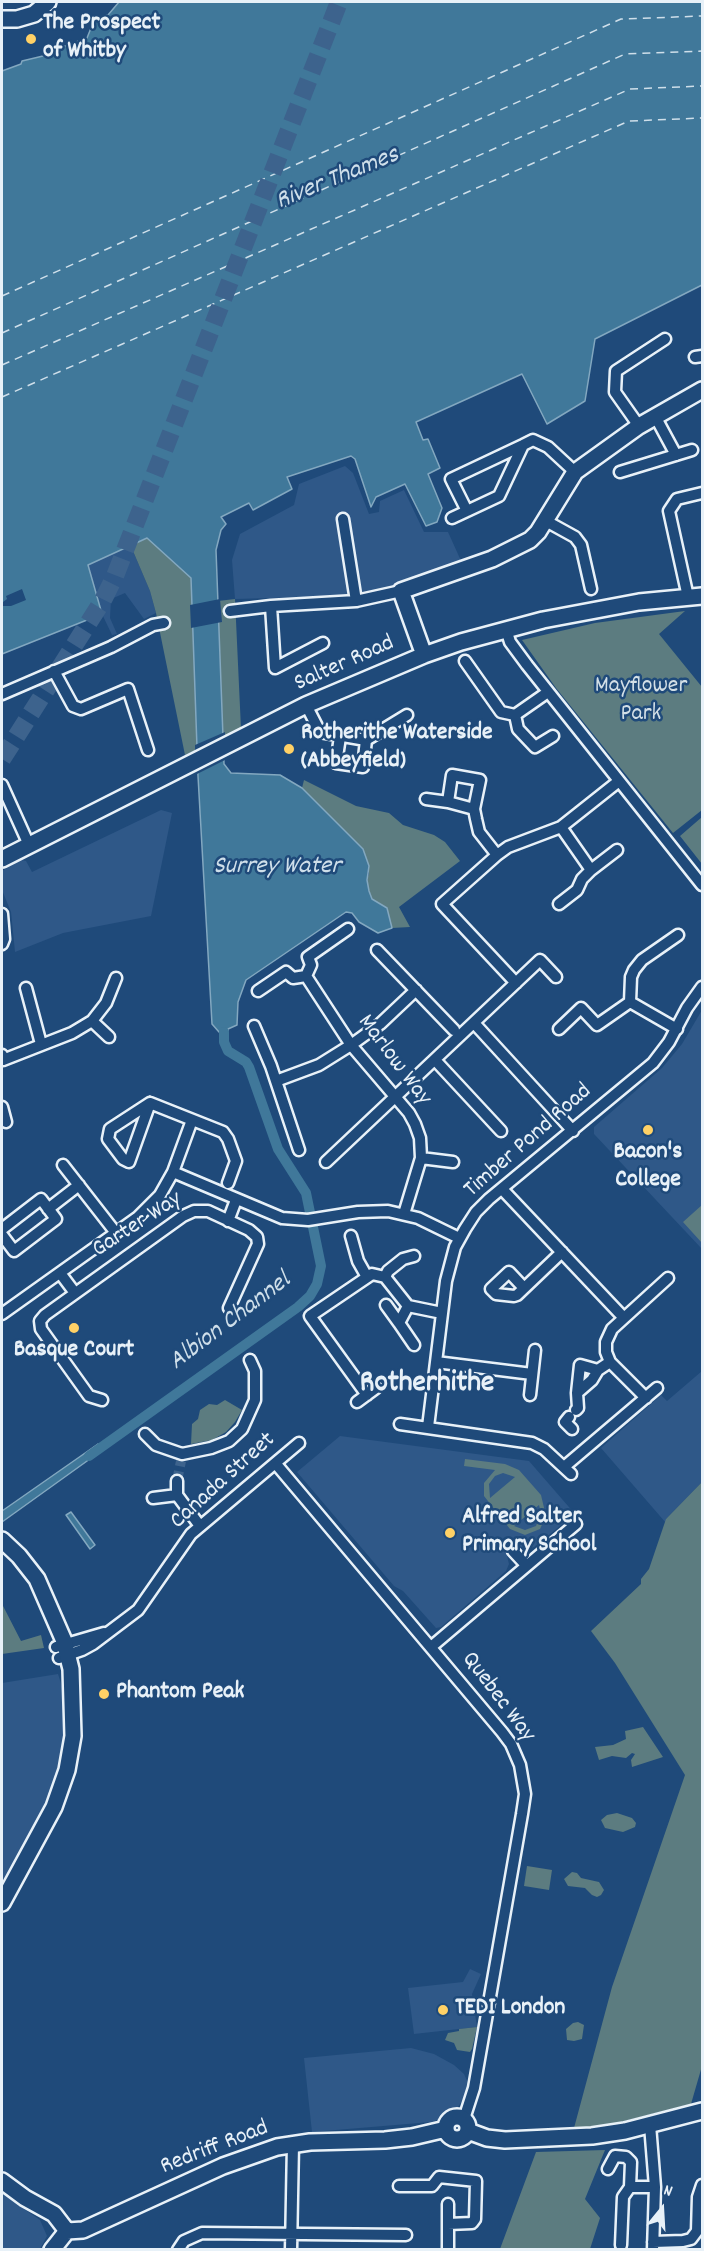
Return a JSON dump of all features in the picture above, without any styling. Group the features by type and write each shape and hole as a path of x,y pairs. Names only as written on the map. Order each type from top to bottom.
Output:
{"main road":[{"path":"2,19 34,14 48,2"},
{"path":"424,655 401,591 492,559 530,540 546,521 575,472 639,426 702,390"},
{"name":"Salter Road","path":"2,859 306,705 424,655 506,629 579,612 695,596"},
{"path":"2,1903 46,1825 61,1790 73,1736 71,1694 63,1683 62,1651 35,1591 3,1542"},
{"path":"466,2125 487,2138 544,2140 592,2136 650,2126 702,2111"},
{"name":"Redriff Road","path":"67,2231 83,2230 223,2166 257,2153 293,2144 385,2140 412,2137 446,2129 448,2135 458,2139 465,2136 466,2125"},
{"path":"2,2181 25,2198 54,2214 67,2231 52,2250"}],"street":[{"path":"639,426 615,392 616,371 665,339"},
{"path":"655,416 676,455"},
{"path":"467,510 451,479 532,440 548,447 575,472"},
{"path":"452,518 499,496 523,445"},
{"path":"620,472 692,450"},
{"path":"695,596 669,511 677,499 702,493"},
{"path":"343,519 356,601"},
{"path":"546,521 575,537 581,545 591,589"},
{"path":"230,611 356,601 401,591"},
{"path":"271,606 274,668 323,643"},
{"path":"2,694 153,625 164,623"},
{"path":"506,629 510,642 702,885"},
{"path":"465,661 501,712 514,715 549,692"},
{"path":"54,671 73,706 81,709 128,689 148,750"},
{"path":"306,705 320,732 366,740 407,716"},
{"path":"514,715 518,729 535,747 553,736"},
{"path":"340,737 336,763 363,766 366,740"},
{"path":"448,802 452,775 480,780 474,809 479,832 496,855"},
{"path":"516,982 442,904 496,855 508,847 561,827 619,781"},
{"path":"2,785 28,844"},
{"path":"426,798 474,809"},
{"path":"561,827 591,870"},
{"path":"559,904 577,890 582,879 591,870 617,850"},
{"path":"2,914 4,939 2,944"},
{"path":"258,991 348,929"},
{"path":"630,1002 631,977 642,960 678,935"},
{"path":"377,950 454,1030"},
{"path":"326,1162 540,960 556,977"},
{"path":"297,964 311,965 306,976 293,978 297,964"},
{"name":"Marlow Way","path":"306,976 351,1045 409,1113 415,1124 420,1138 421,1158 404,1214"},
{"path":"2,1058 72,1033 92,1021 106,1004 116,978"},
{"name":"Timber Pond Road","path":"428,1427 447,1274 459,1238 476,1212 652,1063 677,1029 687,1008 702,987"},
{"path":"26,988 41,1044"},
{"path":"276,1081 320,1065 351,1045 380,1024 416,990"},
{"path":"559,1029 582,1008 597,1025 630,1002"},
{"path":"630,1002 677,1029"},
{"path":"92,1021 109,1037"},
{"path":"474,1023 573,1131"},
{"path":"254,1026 276,1081 299,1150"},
{"path":"435,1060 501,1131"},
{"path":"150,1103 129,1162 123,1159 108,1139 110,1129 150,1103"},
{"path":"150,1103 223,1132 236,1161 228,1183"},
{"path":"2,1107 6,1122"},
{"path":"2,1314 138,1217 160,1195 173,1172 192,1120"},
{"path":"421,1158 453,1162"},
{"path":"63,1165 116,1233"},
{"path":"173,1172 271,1215 295,1221 379,1211 404,1214 459,1238"},
{"path":"48,1209 79,1185"},
{"path":"502,1189 624,1318"},
{"path":"2,1229 41,1199 56,1219 14,1251 2,1235"},
{"path":"228,1221 236,1200"},
{"name":"Garter Way","path":"102,1400 89,1396 39,1326 40,1321 75,1293 183,1216 194,1211 203,1210 254,1233 258,1241 229,1308"},
{"path":"351,1236 358,1262 367,1277"},
{"path":"524,1288 562,1252"},
{"path":"385,1277 388,1271 403,1259 414,1256"},
{"path":"60,1273 75,1293"},
{"path":"357,1402 371,1391 310,1317 372,1274 385,1277 408,1306 442,1312"},
{"path":"646,1398 610,1362 606,1352 607,1337 624,1318 668,1278"},
{"path":"386,1305 414,1345"},
{"path":"399,1323 408,1306"},
{"path":"530,1395 535,1350"},
{"path":"145,1434 156,1445 181,1458 229,1441 242,1429 255,1400 255,1371 250,1360"},
{"path":"436,1362 532,1374"},
{"path":"577,1393 592,1380 598,1370 610,1362"},
{"path":"572,1429 565,1422 578,1408 580,1365 598,1370"},
{"path":"400,1424 532,1443 544,1449 568,1471 657,1388"},
{"name":"Canada Street","path":"62,1651 107,1633 138,1610 191,1534 299,1443"},
{"name":"Quebec Way","path":"276,1464 502,1732 516,1754 524,1779 525,1794 522,1814 466,2125"},
{"path":"177,1481 177,1495 200,1526"},
{"path":"153,1498 177,1495"},
{"path":"431,1647 576,1524"},
{"path":"513,1551 526,1565"},
{"path":"498,1589 506,1598"},
{"path":"650,2126 655,2187 653,2246 691,2239 697,2231 698,2197 702,2185"},
{"path":"291,2250 293,2144"},
{"path":"608,2169 615,2156 626,2157 631,2162 630,2187 623,2198 621,2245"},
{"path":"399,2186 432,2186 439,2177 476,2181 475,2219 472,2223 448,2224"},
{"path":"630,2187 655,2187"},
{"path":"448,2204 448,2250"},
{"path":"178,2250 184,2241 202,2233 406,2235"}],"shaded area":[{"path":"345,466 353,473 369,514 379,512 380,501 404,490 424,532 448,532 462,563 412,584 344,596 235,599 232,560 240,534 294,505 299,484"},
{"path":"129,546 150,591 156,613 144,619 125,593 111,599 110,618 117,634 112,635 102,614 87,565"},
{"path":"161,810 172,813 151,916 63,933 15,952 11,912 2,890 2,871 21,860 26,861 32,872"},
{"name":"Bacon's College","path":"702,1010 702,1249 594,1134 594,1127 662,1068 682,1044"},
{"path":"702,1371 702,1482 666,1519 666,1523 601,1448 661,1395 667,1401"},
{"name":"Alfred Salter Primary School","path":"340,1436 529,1461 575,1514 534,1547 527,1549 519,1546 507,1556 509,1564 506,1571 441,1627 436,1628 403,1591 394,1586 297,1472"},
{"path":"58,1674 65,1696 67,1746 57,1797 2,1886 2,1683"},
{"name":"TEDI London","path":"470,1969 481,1974 472,1994 477,2027 414,2034 408,1988 463,1982"},
{"path":"411,2048 434,2054 454,2065 464,2074 469,2085 468,2091 458,2107 444,2118 431,2122 312,2132 304,2058"},
{"path":"2,2191 40,2220 47,2236 40,2249 2,2249"}],"green space":[{"path":"210,535 218,601 235,599 241,729 185,755 156,613 150,591 129,546 148,538"},
{"name":"Mayflower Park","path":"685,611 659,634 702,687 702,810 673,833 556,688 522,640 595,623"},
{"path":"304,780 356,806 389,813 403,825 434,835 445,842 460,861 399,907 410,927 392,928 387,908 372,899 369,891 367,880 369,873 363,849 302,788"},
{"path":"702,817 702,864 680,836"},
{"path":"702,1205 702,1243 683,1222"},
{"path":"225,1400 242,1410 235,1422 226,1432 212,1440 191,1444 192,1424 198,1419 200,1410 209,1404 217,1405"},
{"path":"465,1459 505,1464 519,1470 541,1495 546,1516 540,1529 525,1535 510,1529 484,1496 484,1483 495,1470 464,1466","holes":["503,1473 515,1477 490,1498 489,1484 495,1476","539,1505 541,1513 536,1526 525,1530 514,1526"]},
{"path":"702,1482 702,2066 691,2104 605,2126 574,2128 612,1987 685,1775 615,1663 591,1631 641,1584 641,1579 649,1569 666,1519"},
{"path":"2,1604 21,1641 41,1635 44,1648 2,1654"},
{"path":"643,1727 663,1757 632,1767 631,1760 635,1754 632,1753 626,1758 612,1756 599,1760 595,1747 613,1745 626,1739 625,1731"},
{"path":"617,1813 632,1818 636,1823 635,1827 623,1832 605,1828 601,1820 607,1815"},
{"path":"527,1866 552,1870 549,1890 524,1886"},
{"path":"572,1872 577,1873 581,1878 599,1882 604,1890 601,1895 597,1897 585,1888 568,1886 564,1879"},
{"path":"578,2022 584,2025 582,2039 567,2040 566,2029"},
{"path":"477,2027 470,2052 457,2050 454,2043 445,2040 448,2033"},
{"path":"605,2150 585,2199 600,2218 590,2249 500,2249 536,2152"}],"water":[{"path":"119,2 702,2 702,285 595,339 585,401 547,424 522,374 416,422 423,440 428,439 440,468 428,474 442,508 437,522 426,526 405,484 376,497 371,507 355,459 351,456 287,477 292,489 253,510 249,503 221,517 226,524 221,530 216,550 224,764 231,773 280,775 302,788 363,849 369,866 367,880 369,891 372,899 387,908 392,928 378,933 359,922 352,913 346,912 246,980 238,1002 237,1025 228,1031 219,1032 212,1024 198,776 191,578 147,538 88,565 102,614 2,654 2,71 21,64 22,61 43,56 61,45 65,46 87,38 95,18 108,15"},
{"path":"98,1444 101,1451 2,1522 2,1511"},
{"path":"71,1512 95,1545 90,1549 66,1515"}],"pier":[{"path":"22,589 26,600 11,606 2,606 2,600 3,602 7,599 6,596"},
{"path":"220,599 222,622 191,628 190,605"},
{"path":"225,732 225,760 195,775 195,745"}],"waterway":[{"name":"Albion Channel","path":"89,1456 298,1307 310,1296 317,1284 321,1266 306,1193 278,1149 249,1067 246,1062 228,1051 224,1042 224,1032"}],"ferry route":[{"path":"2,296 621,19 702,16"},
{"path":"2,333 625,54 702,51"},
{"path":"2,365 630,89 702,86"},
{"path":"2,397 629,121 702,118"}],"tunnel":[{"path":"2,759 103,600 115,576 339,2"},
{"path":"177,1481 181,1461"}],"place":[{"name":"The Prospect of Whitby","path":"31,39"},
{"name":"Rotherithe Waterside (Abbeyfield)","path":"289,749"},
{"name":"Bacon's College","path":"648,1130"},
{"name":"Basque Court","path":"74,1328"},
{"name":"Alfred Salter Primary School","path":"450,1533"},
{"name":"Phantom Peak","path":"104,1694"},
{"name":"TEDI London","path":"443,2010"}],"district":[{"name":"Rotherhithe","path":"427,1386"}],"water label":[{"name":"River Thames","path":"338,180"},
{"name":"Surrey Water","path":"277,868"}]}
